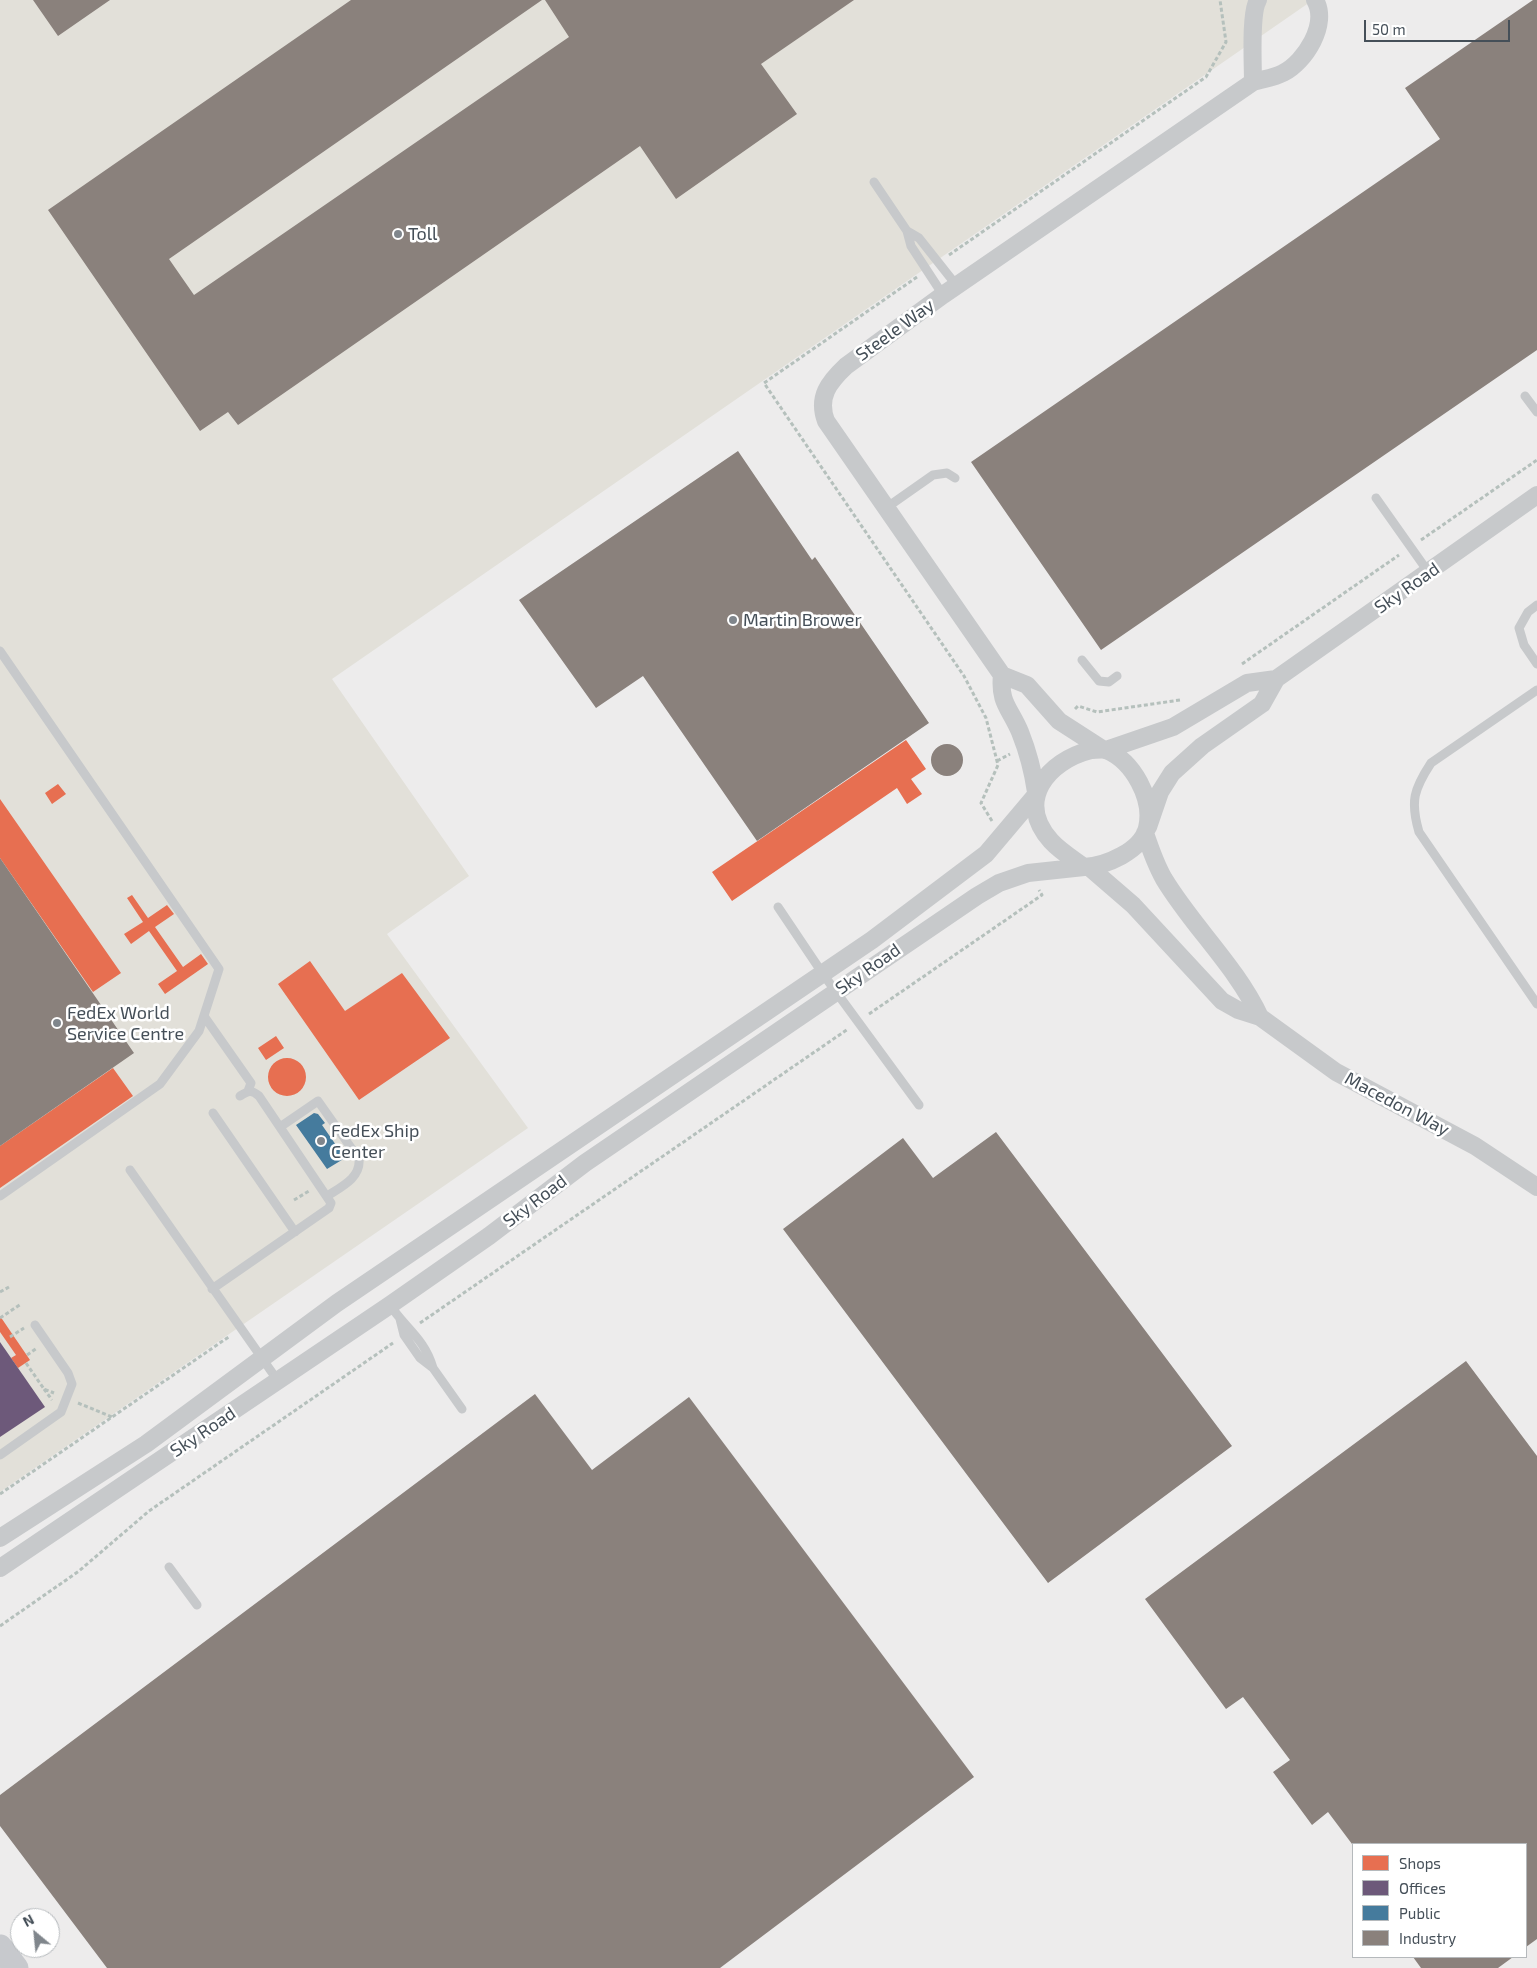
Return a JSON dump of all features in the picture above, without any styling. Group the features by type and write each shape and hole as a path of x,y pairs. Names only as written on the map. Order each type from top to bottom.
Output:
{"street":[{"path":"1252,82 1253,18 1255,5 1258,0"},
{"name":"Steele Way","path":"1002,675 826,421 822,411 823,394 832,380 846,366 950,290 1252,82 1284,73 1305,54 1316,37 1320,22 1315,0"},
{"name":"Sky Road","path":"1146,830 1160,792 1172,772 1202,746 1262,704 1276,679 1429,573 1537,495"},
{"path":"1002,675 1026,685 1060,721 1105,750 1130,769 1138,780 1147,806 1146,830 1138,842 1120,856 1099,866 1086,867 1051,841 1038,817 1032,768 1025,745 1000,693 1002,675"},
{"name":"Sky Road","path":"1105,750 1142,740 1172,728 1247,683 1276,679"},
{"path":"1036,794 1049,772 1069,757 1091,750 1105,750"},
{"name":"Sky Road","path":"0,1538 146,1444 337,1303 569,1143 823,974 963,873 986,854 1003,836 1036,794"},
{"name":"Macedon Way","path":"1146,830 1163,877 1179,903 1251,998 1260,1017"},
{"name":"Sky Road","path":"0,1568 278,1381 395,1312 489,1236 585,1163 977,896 999,883 1028,873 1086,867"},
{"name":"Macedon Way","path":"1086,867 1133,906 1222,1001 1238,1010 1260,1017 1336,1072 1475,1146 1537,1187"},
{"path":"0,1947 16,1968"}],"lane":[{"path":"874,182 907,231 911,246 926,271 950,290"},
{"path":"907,231 919,238 937,263 950,290"},
{"path":"1525,396 1537,412"},
{"path":"886,508 933,476 947,473 955,478"},
{"path":"1376,498 1429,573"},
{"path":"1537,605 1528,612 1519,628 1524,645 1537,664"},
{"path":"0,651 219,969 199,1031 160,1084 0,1196"},
{"path":"1082,660 1099,681 1109,682 1117,676"},
{"path":"1537,690 1431,763 1420,780 1414,798 1414,815 1419,832 1537,1004"},
{"path":"778,907 823,974 919,1105"},
{"path":"204,1016 251,1083 244,1093 254,1092 259,1096 331,1203 329,1208 212,1289"},
{"path":"280,1127 318,1101 355,1154 360,1166 357,1173 327,1196"},
{"path":"213,1114 295,1232"},
{"path":"130,1170 278,1381"},
{"path":"395,1312 412,1329 428,1352 433,1368"},
{"path":"395,1312 404,1335 420,1358 433,1368 462,1408"},
{"path":"0,1455 61,1412 72,1384 68,1373 35,1325"},
{"path":"168,1567 197,1605"}],"path":[{"path":"937,263 1206,77 1226,42 1220,0"},
{"path":"926,271 764,384 964,676 986,718 998,765 981,803 1003,836"},
{"path":"1240,665 1537,460"},
{"path":"1060,721 1078,706 1096,712 1179,701 1186,696"},
{"path":"997,761 1025,745"},
{"path":"412,1329 1042,895 1028,873"},
{"path":"0,1292 9,1286"},
{"path":"0,1318 21,1304"},
{"path":"0,1494 240,1329"},
{"path":"0,1626 79,1571 149,1511 404,1335"}],"shaded area":[{"name":"Toll","path":"0,0 1313,0 332,679 469,876 387,934 528,1128 0,1492"}],"building: Shops":[{"path":"906,740 926,769 911,779 922,794 907,804 897,788 732,901 712,872"},
{"path":"58,784 66,794 52,804 45,793"},
{"path":"0,799 121,973 93,992 0,858"},
{"path":"132,895 148,918 167,905 174,914 155,927 183,967 201,954 208,964 165,994 158,984 177,971 149,931 131,944 124,934 143,922 127,898"},
{"path":"310,961 345,1011 402,973 450,1038 359,1100 278,984"},
{"path":"276,1036 284,1048 266,1060 258,1048"},
{"path":"287,1058 301,1063 306,1077 301,1091 287,1096 273,1091 268,1077 273,1063"},
{"path":"113,1068 133,1096 0,1188 0,1146"},
{"path":"0,1316 30,1360 18,1368 11,1358 16,1355 0,1332"}],"building: Offices":[{"path":"0,1342 45,1407 0,1437"}],"building: Public":[{"name":"FedEx Ship Center","path":"314,1113 318,1114 325,1123 322,1125 345,1158 327,1169 296,1125"}],"building: Industry":[{"path":"33,0 110,0 58,36"},
{"name":"Toll","path":"351,0 542,0 169,259 194,295 569,37 545,0 854,0 761,64 797,114 676,199 640,146 238,425 228,412 200,431 48,210"},
{"path":"1533,0 1537,0 1537,350 1101,650 971,462 1440,139 1405,88"},
{"name":"Martin Brower","path":"738,451 812,560 815,557 929,723 757,841 643,676 596,708 519,600"},
{"path":"947,744 958,749 963,760 958,771 947,776 936,771 931,760 936,749"},
{"name":"FedEx World Service Centre","path":"0,858 134,1053 0,1146"},
{"path":"996,1132 1232,1446 1048,1583 783,1229 903,1138 933,1178"},
{"path":"1466,1361 1537,1456 1537,1939 1527,1946 1527,1843 1352,1844 1328,1812 1312,1825 1273,1772 1290,1760 1243,1697 1226,1709 1145,1599"},
{"path":"535,1394 592,1470 689,1397 974,1777 720,1968 107,1968 0,1826 0,1795"},
{"path":"1414,1958 1512,1958 1498,1968 1421,1968"}],"place":[{"name":"Toll","path":"398,234"},
{"name":"Martin Brower","path":"733,620"},
{"name":"FedEx World Service Centre","path":"57,1023"},
{"name":"FedEx Ship Center","path":"321,1141"}]}
